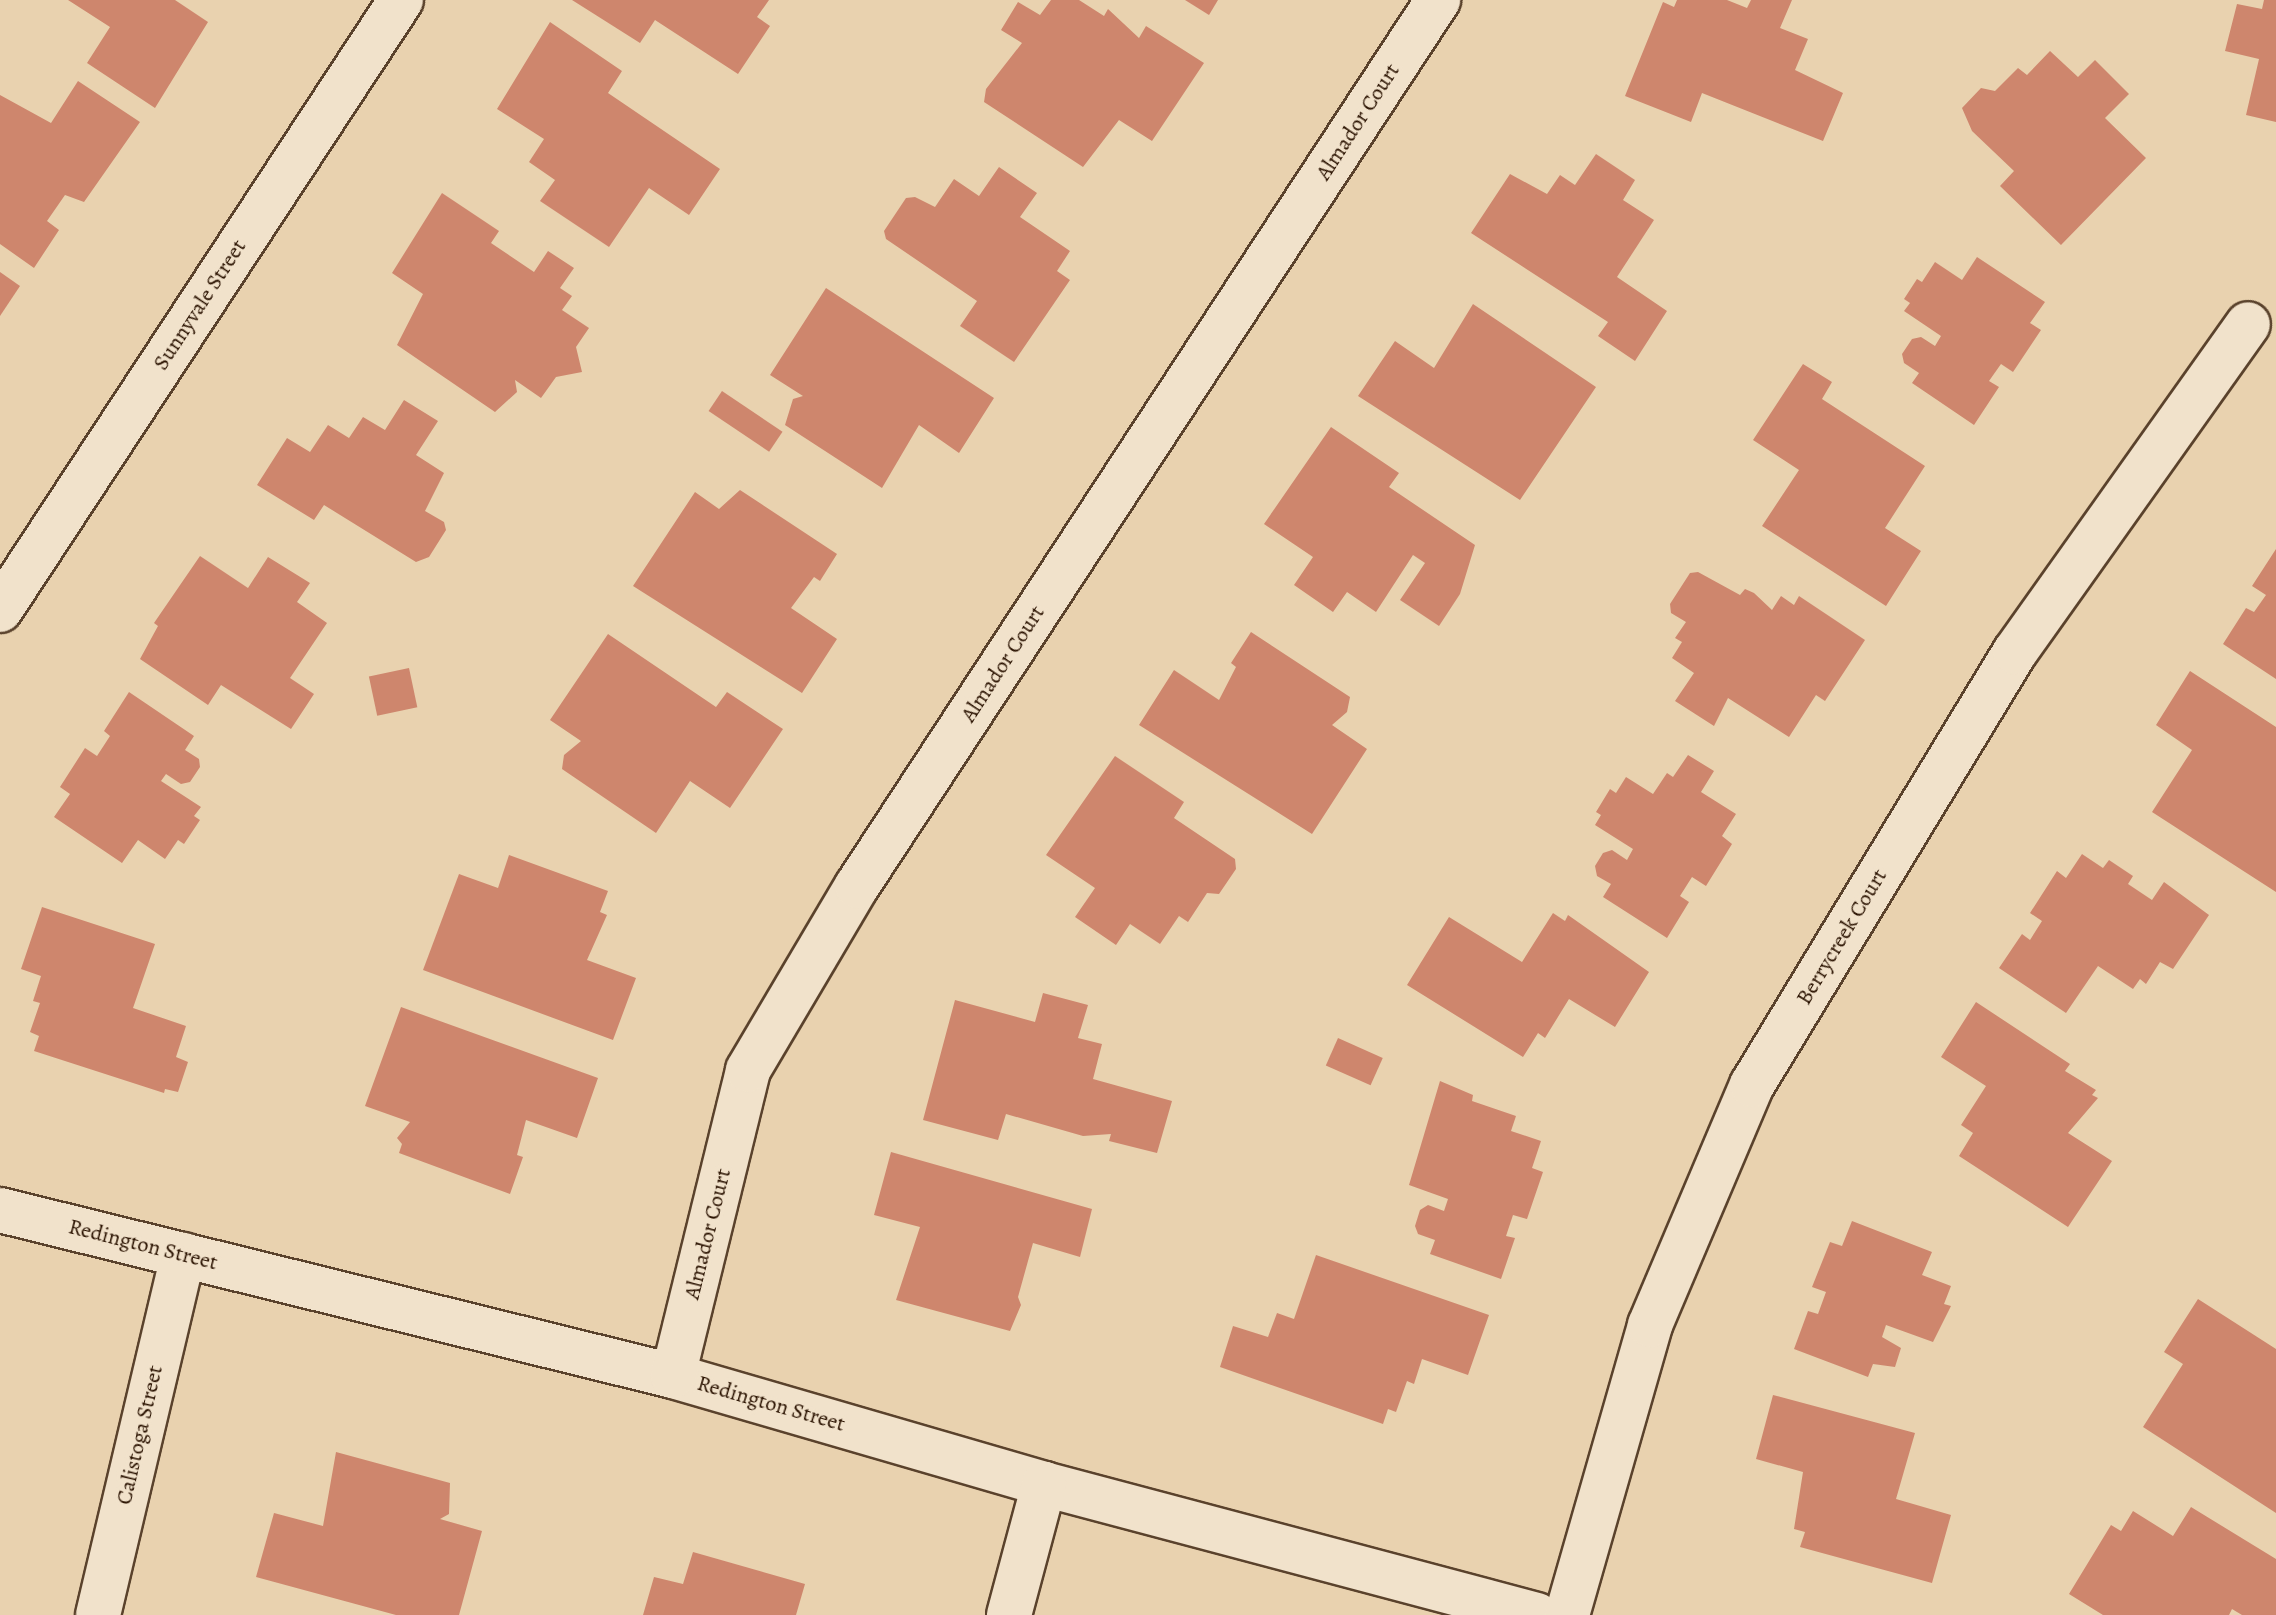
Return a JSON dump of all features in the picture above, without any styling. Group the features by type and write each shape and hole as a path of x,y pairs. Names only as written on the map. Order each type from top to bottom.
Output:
{"street":[{"name":"Sunnyvale Street","path":"0,610 401,0"},
{"name":"Almador Court","path":"673,1376 748,1070 857,886 1438,0"},
{"name":"Berrycreek Court","path":"1567,1615 1650,1325 1752,1085 2015,652 2248,324"},
{"name":"Redington Street","path":"0,1210 673,1376 1044,1484 1537,1615"},
{"name":"Calistoga Street","path":"98,1615 183,1255"},
{"path":"1009,1615 1044,1484"}],"building":[{"path":"68,0 175,0 208,22 155,108 87,63 110,27"},
{"path":"572,0 769,0 757,17 770,26 738,74 655,20 640,43"},
{"path":"1051,0 1079,0 1104,16 1108,9 1139,38 1146,26 1204,63 1152,141 1119,120 1083,167 984,102 986,89 1022,43 1001,30 1018,2 1040,15"},
{"path":"1185,0 1218,0 1209,15"},
{"path":"1677,0 1727,0 1747,8 1751,0 1792,0 1780,28 1808,39 1795,70 1843,93 1823,141 1702,93 1691,122 1625,96 1663,2 1674,7"},
{"path":"2264,0 2276,0 2276,122 2246,115 2259,59 2225,51 2237,4 2262,9"},
{"path":"550,22 622,71 608,93 720,169 689,215 649,188 609,247 540,201 555,180 529,162 544,139 497,109"},
{"path":"2050,51 2078,77 2095,60 2129,94 2105,118 2146,158 2061,245 2000,186 2014,171 1972,131 1962,108 1981,88 1995,91 2018,68 2027,75"},
{"path":"78,81 140,122 84,202 65,195 47,221 59,230 34,268 0,244 0,95 51,123"},
{"path":"1596,154 1635,180 1623,200 1654,220 1617,277 1667,311 1635,361 1598,336 1608,322 1471,233 1510,174 1547,194 1560,175 1575,185"},
{"path":"999,167 1037,193 1020,217 1070,251 1057,271 1070,280 1014,362 960,326 977,301 886,239 884,231 906,198 915,197 935,207 954,179 979,196"},
{"path":"442,193 499,231 491,243 534,272 548,251 574,268 560,288 572,296 562,310 589,328 576,347 582,372 556,377 541,398 515,380 517,392 495,412 397,345 423,294 392,273"},
{"path":"1977,257 2045,302 2030,323 2041,330 2013,372 2001,364 1989,381 1999,387 1974,425 1912,383 1919,373 1904,363 1902,354 1912,339 1921,337 1935,346 1941,336 1904,311 1910,303 1904,299 1917,279 1922,282 1935,262 1962,280"},
{"path":"0,272 20,286 0,316"},
{"path":"826,288 994,398 959,453 919,425 882,488 785,425 793,399 803,396 770,375"},
{"path":"1473,304 1596,387 1520,500 1358,396 1395,341 1434,368"},
{"path":"1803,364 1832,382 1822,399 1925,466 1885,528 1921,551 1886,606 1762,526 1799,470 1753,440"},
{"path":"722,391 783,432 769,452 709,411"},
{"path":"404,400 438,421 416,455 444,473 425,511 444,522 446,530 429,557 416,562 324,505 314,520 257,485 287,438 310,452 328,425 349,438 363,417 385,430"},
{"path":"1331,427 1399,473 1389,487 1475,545 1460,594 1439,626 1400,600 1425,563 1413,555 1376,612 1347,592 1333,612 1294,585 1313,557 1264,524"},
{"path":"740,490 837,554 820,581 814,577 791,608 837,639 802,693 633,586 695,492 719,509"},
{"path":"2276,549 2276,679 2223,644 2246,608 2254,612 2266,595 2252,586"},
{"path":"200,556 248,588 268,557 310,583 297,602 327,623 290,678 314,694 291,729 221,685 208,705 140,659 158,626 154,623"},
{"path":"1698,572 1740,595 1745,589 1754,593 1772,610 1781,596 1794,605 1799,596 1865,640 1825,701 1816,695 1789,737 1728,698 1714,726 1675,701 1694,673 1672,658 1682,642 1675,638 1686,622 1671,613 1670,604 1690,573"},
{"path":"1251,632 1350,697 1347,712 1332,725 1367,749 1312,834 1139,725 1174,670 1219,700 1236,667 1231,663"},
{"path":"608,634 716,707 727,692 783,729 730,808 690,781 656,833 562,769 564,755 581,741 550,720"},
{"path":"409,668 417,707 377,716 369,677"},
{"path":"2190,671 2276,727 2276,892 2152,812 2192,750 2156,725"},
{"path":"129,692 194,736 185,750 199,759 200,767 190,782 181,784 166,774 161,781 201,807 194,816 200,820 184,844 178,840 165,859 138,840 122,863 54,817 70,794 60,787 85,748 97,756 110,736 104,731"},
{"path":"1688,755 1714,771 1701,792 1736,814 1722,836 1732,844 1706,886 1692,877 1680,896 1689,902 1667,938 1603,897 1611,884 1597,876 1595,866 1603,853 1612,850 1627,860 1633,849 1595,825 1601,815 1596,812 1610,789 1616,793 1626,777 1653,794 1667,773 1673,777"},
{"path":"1115,756 1184,802 1174,818 1235,859 1236,869 1219,894 1207,893 1188,922 1179,916 1160,944 1130,924 1116,945 1075,917 1095,888 1046,855"},
{"path":"2082,854 2103,868 2109,860 2133,876 2128,884 2152,900 2164,882 2209,915 2173,969 2160,962 2146,984 2140,979 2133,989 2098,966 2066,1013 1999,968 2022,934 2030,940 2042,921 2030,913 2057,871 2066,878"},
{"path":"509,855 608,891 600,912 607,915 587,960 636,978 613,1040 423,970 459,874 498,888"},
{"path":"42,907 155,944 133,1008 186,1026 176,1057 188,1062 178,1092 165,1089 164,1093 34,1051 39,1036 30,1032 40,1003 33,1001 41,976 21,969"},
{"path":"1553,913 1565,921 1568,915 1649,972 1615,1027 1569,999 1545,1038 1538,1033 1523,1057 1407,985 1449,917 1522,962"},
{"path":"1043,993 1088,1005 1078,1038 1102,1044 1093,1079 1172,1101 1157,1153 1109,1141 1111,1134 1083,1136 1006,1114 998,1140 923,1120 955,1000 1035,1022"},
{"path":"1976,1002 2070,1064 2065,1071 2096,1090 2092,1095 2098,1098 2068,1133 2112,1161 2068,1227 1959,1156 1973,1133 1961,1125 1986,1086 1941,1057"},
{"path":"401,1007 598,1078 577,1138 526,1120 517,1155 523,1157 510,1194 399,1153 402,1144 397,1138 410,1122 365,1106"},
{"path":"1338,1038 1383,1058 1371,1085 1326,1065"},
{"path":"1440,1081 1473,1095 1472,1101 1516,1116 1511,1131 1541,1141 1532,1168 1543,1172 1527,1219 1513,1215 1506,1236 1515,1238 1501,1279 1430,1254 1435,1240 1418,1234 1415,1226 1420,1210 1428,1205 1444,1211 1448,1199 1409,1185"},
{"path":"891,1152 1092,1209 1080,1257 1033,1243 1018,1297 1021,1305 1010,1331 896,1300 920,1227 874,1215"},
{"path":"1852,1221 1932,1252 1922,1275 1951,1286 1944,1304 1951,1306 1933,1342 1886,1325 1882,1337 1901,1348 1895,1367 1873,1364 1868,1377 1794,1349 1808,1311 1818,1314 1826,1292 1812,1287 1830,1242 1842,1246"},
{"path":"1316,1255 1489,1315 1468,1375 1422,1359 1414,1384 1407,1381 1396,1412 1388,1409 1383,1424 1220,1367 1233,1326 1268,1337 1277,1313 1294,1319"},
{"path":"2198,1299 2276,1349 2276,1513 2143,1427 2183,1364 2164,1352"},
{"path":"1773,1395 1915,1433 1896,1499 1951,1515 1932,1583 1800,1547 1805,1532 1794,1529 1803,1472 1756,1459"},
{"path":"336,1452 450,1483 449,1514 440,1519 482,1531 459,1615 396,1615 256,1577 274,1513 323,1526"},
{"path":"2191,1507 2276,1559 2276,1615 2242,1615 2232,1609 2229,1615 2103,1615 2069,1594 2111,1525 2121,1531 2133,1511 2173,1536"},
{"path":"693,1552 805,1584 796,1615 643,1615 654,1577 683,1584"}]}
